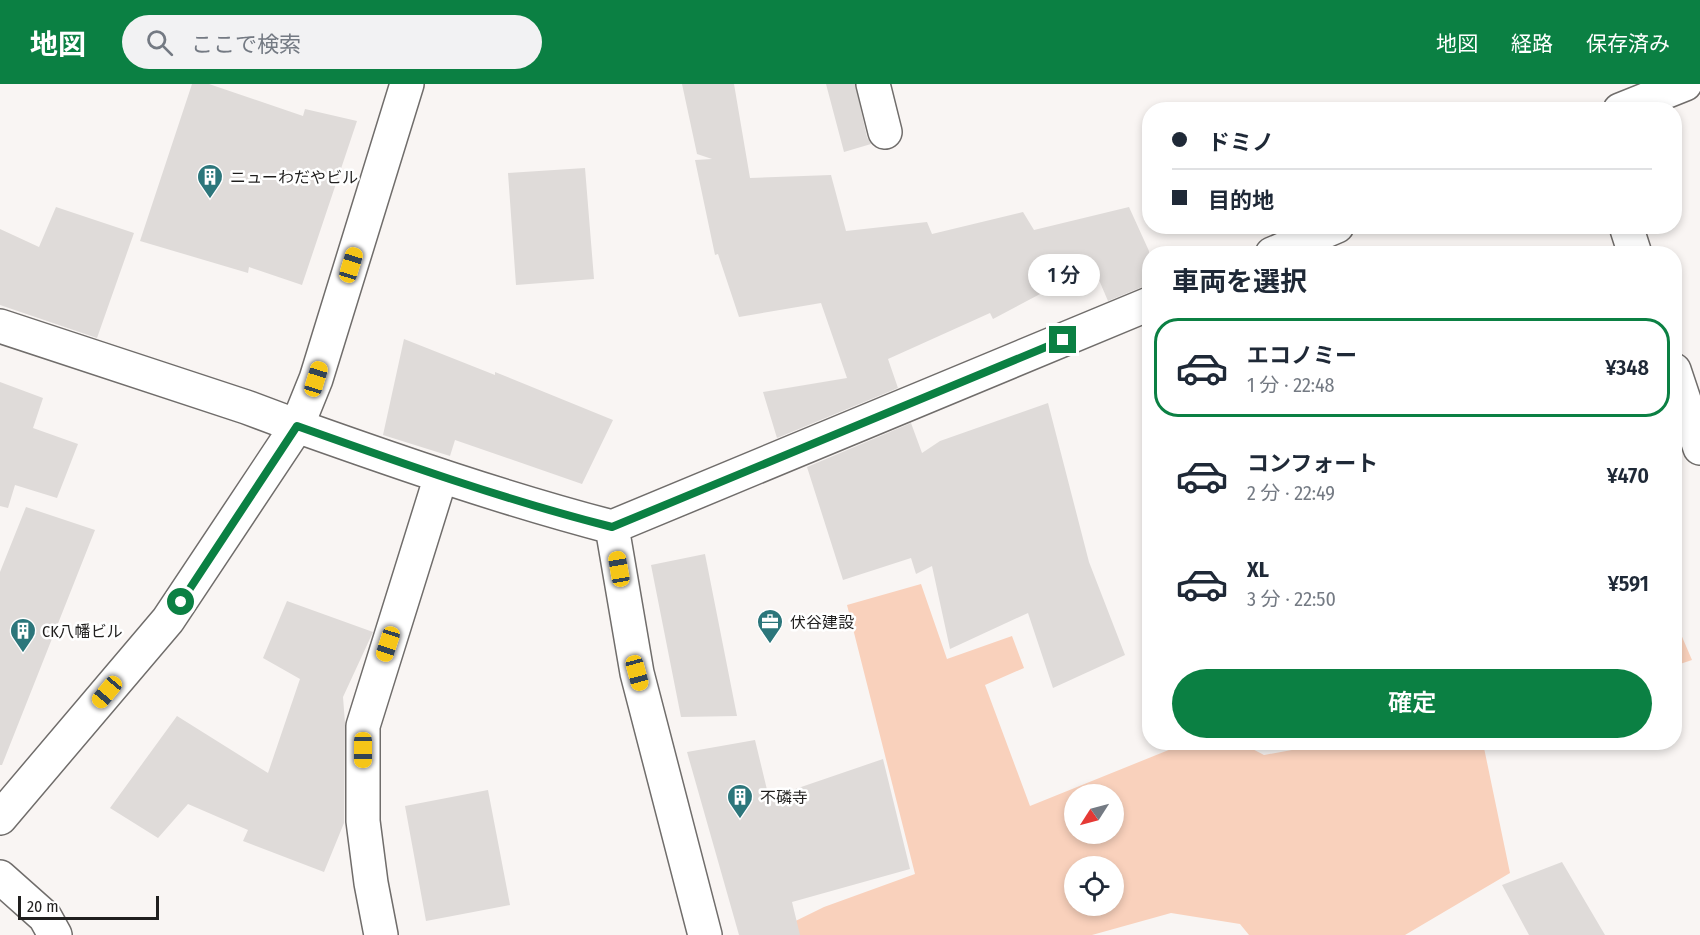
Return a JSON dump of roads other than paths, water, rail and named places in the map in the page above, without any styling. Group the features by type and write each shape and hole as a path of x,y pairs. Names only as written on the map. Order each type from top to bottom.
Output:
{"street":[{"path":"0,818 168,620 297,426 316,379 407,84"},
{"path":"873,84 885,132"},
{"path":"1640,102 1685,84"},
{"path":"1291,246 1318,234"},
{"path":"0,326 441,476 612,527 1142,307"},
{"path":"1682,394 1700,448"},
{"path":"381,935 371,884 363,821 363,726 441,476"},
{"path":"612,527 637,673 705,935"},
{"path":"0,877 45,917 55,935"}],"place":[{"name":"ニューわだやビル","path":"210,200"},
{"name":"伏谷建設","path":"770,645"},
{"name":"CK八幡ビル","path":"23,654"},
{"name":"不磷寺","path":"740,820"}]}
